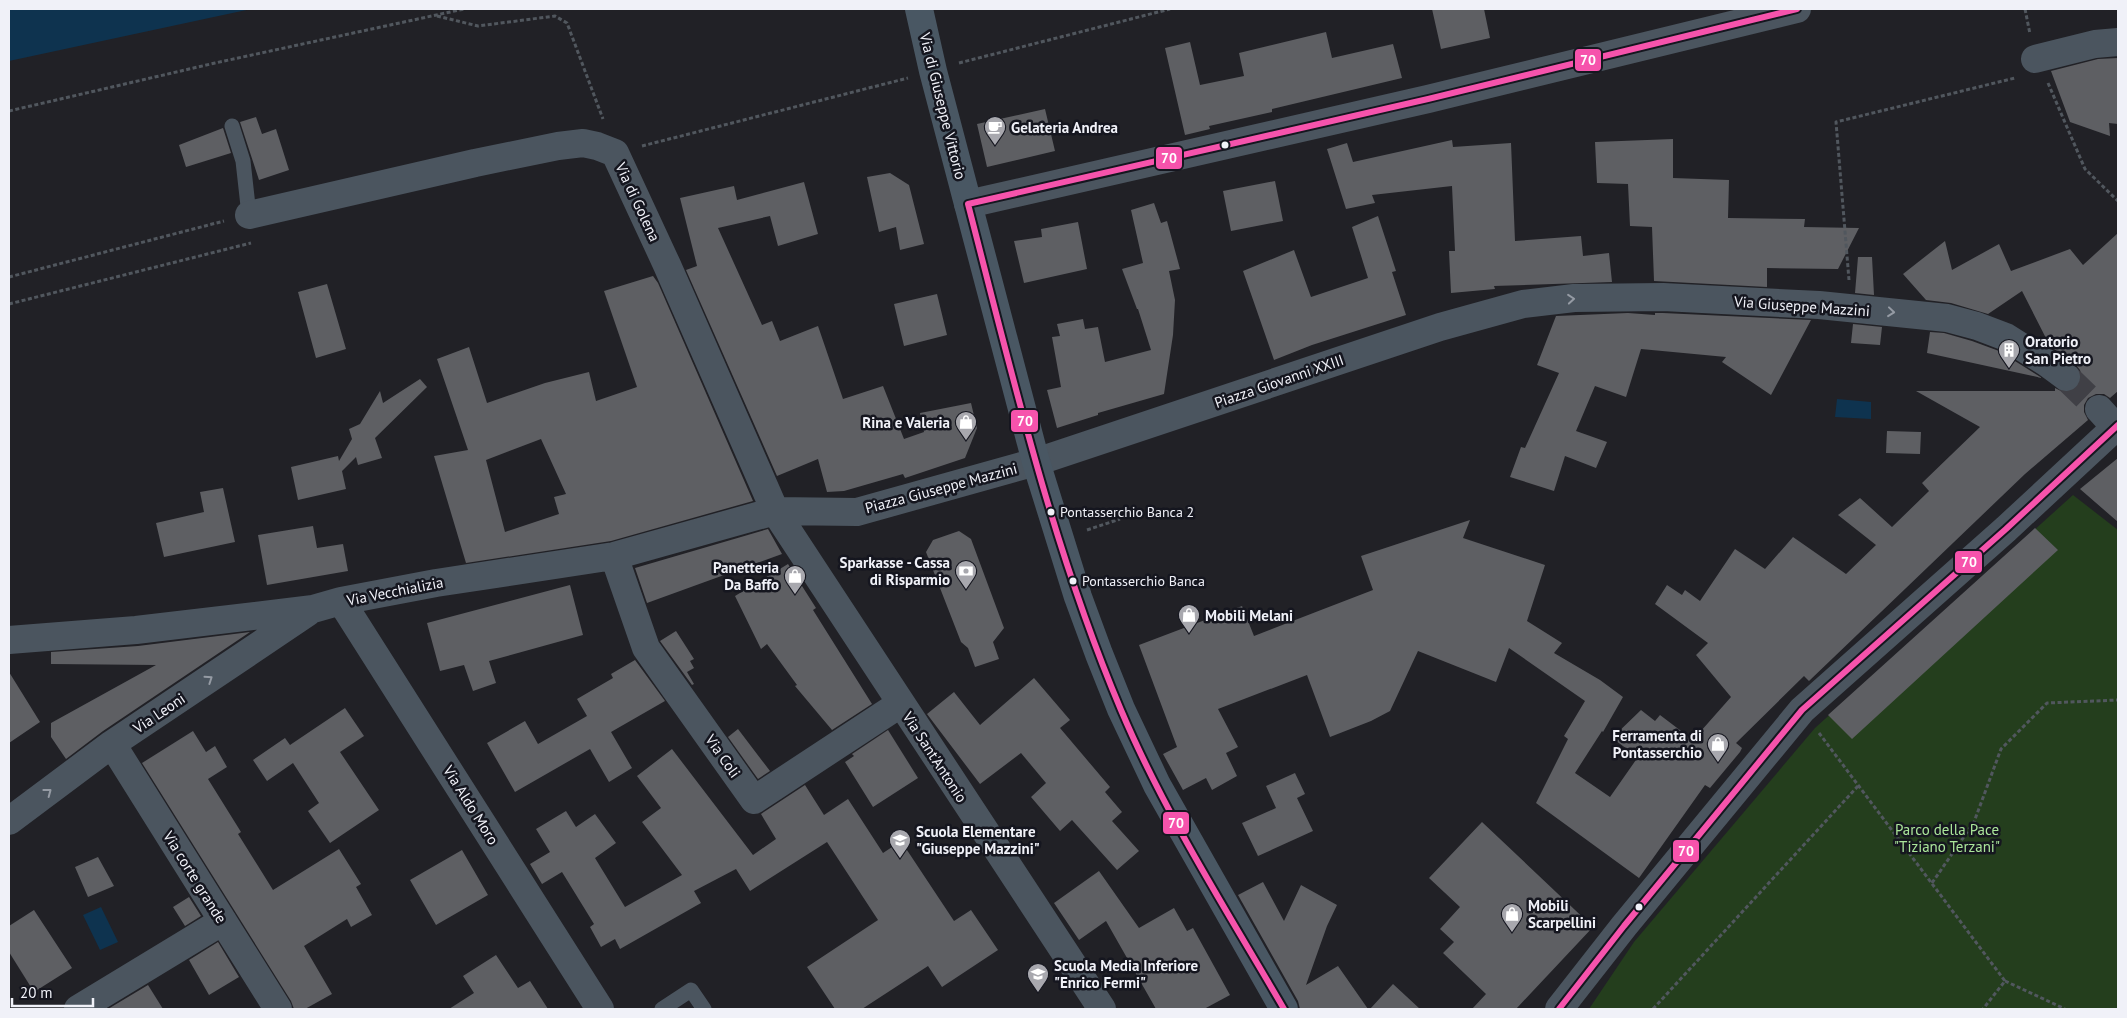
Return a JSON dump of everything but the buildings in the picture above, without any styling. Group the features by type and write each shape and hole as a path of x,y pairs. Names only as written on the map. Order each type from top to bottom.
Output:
{"main road":[{"name":"Via di Giuseppe Vittorio","path":"919,9 933,71 1036,462 1078,597 1099,654 1140,751 1172,813 1284,1009"}],"street":[{"path":"968,204 1428,99 1797,9"},
{"path":"2039,65 2096,44 2118,42"},
{"name":"Via di Golena","path":"249,215 558,146 583,143 615,153 668,265 775,511"},
{"name":"Via Giuseppe Mazzini","path":"1523,304 1574,298 1663,297 1850,308 1947,318 1977,326 2006,337 2066,377"},
{"name":"Piazza Giovanni XXIII","path":"1036,462 1440,327 1523,304"},
{"path":"1559,1009 1630,918 1802,710 2006,529 2113,423"},
{"name":"Piazza Giuseppe Mazzini","path":"775,511 857,512 1036,462"},
{"path":"775,511 900,704"},
{"name":"Via Vecchializia","path":"9,640 136,630 313,609 341,601 436,583 614,556 775,511"},
{"name":"Via Coli","path":"614,556 646,648 754,800 900,704"},
{"name":"Via Aldo Moro","path":"341,601 600,1009"},
{"name":"Via Leoni","path":"9,821 112,744 313,609"},
{"name":"Via Sant'Antonio","path":"900,704 1102,1009"},
{"name":"Via corte grande","path":"112,744 278,1009"},
{"path":"78,1009 222,921"}],"lane":[{"path":"232,126 243,161 249,215"},
{"path":"662,1009 691,990 704,1009"}],"path":[{"path":"9,111 215,63 464,9"},
{"path":"435,15 478,26 555,16 567,23 615,153"},
{"path":"1850,308 1845,216 1836,122 2039,65 2085,169 2118,201"},
{"path":"9,277 249,215"},
{"path":"1060,540 1120,519"},
{"path":"1932,883 1974,822 2001,749 2047,703 2118,700"},
{"path":"1815,727 2005,981 2066,1009"},
{"path":"1653,1009 1858,786"},
{"path":"1983,1009 2005,981"}],"green space":[{"name":"Parco della Pace \"Tiziano Terzani\"","path":"2073,495 2118,530 2118,1009 1589,1009 1634,942 1815,728"}],"water":[{"path":"9,9 251,9 9,61"},
{"path":"1837,399 1871,402 1871,419 1835,417"},
{"path":"101,907 118,942 100,950 83,915"}],"tunnel":[{"path":"2066,377 2099,409"}],"transit line":[{"name":"70","path":"1284,1009 1198,862 1157,787 1138,749 1096,648 1074,586 1035,460 968,204 1428,99 1797,9"},
{"name":"70","path":"1559,1009 1624,926 1802,710 2006,529 2118,425"}],"place":[{"name":"Gelateria Andrea","path":"995,146"},
{"name":"Oratorio San Pietro","path":"2009,369"},
{"name":"Rina e Valeria","path":"966,441"},
{"name":"Pontasserchio Banca 2","path":"1051,512"},
{"name":"Pontasserchio Banca","path":"1073,581"},
{"name":"Sparkasse - Cassa di Risparmio","path":"966,590"},
{"name":"Panetteria Da Baffo","path":"795,595"},
{"name":"Mobili Melani","path":"1189,634"},
{"name":"Ferramenta di Pontasserchio","path":"1718,763"},
{"name":"Scuola Elementare \"Giuseppe Mazzini\"","path":"900,859"},
{"name":"Mobili Scarpellini","path":"1512,933"},
{"name":"Scuola Media Inferiore \"Enrico Fermi\"","path":"1038,993"}]}
